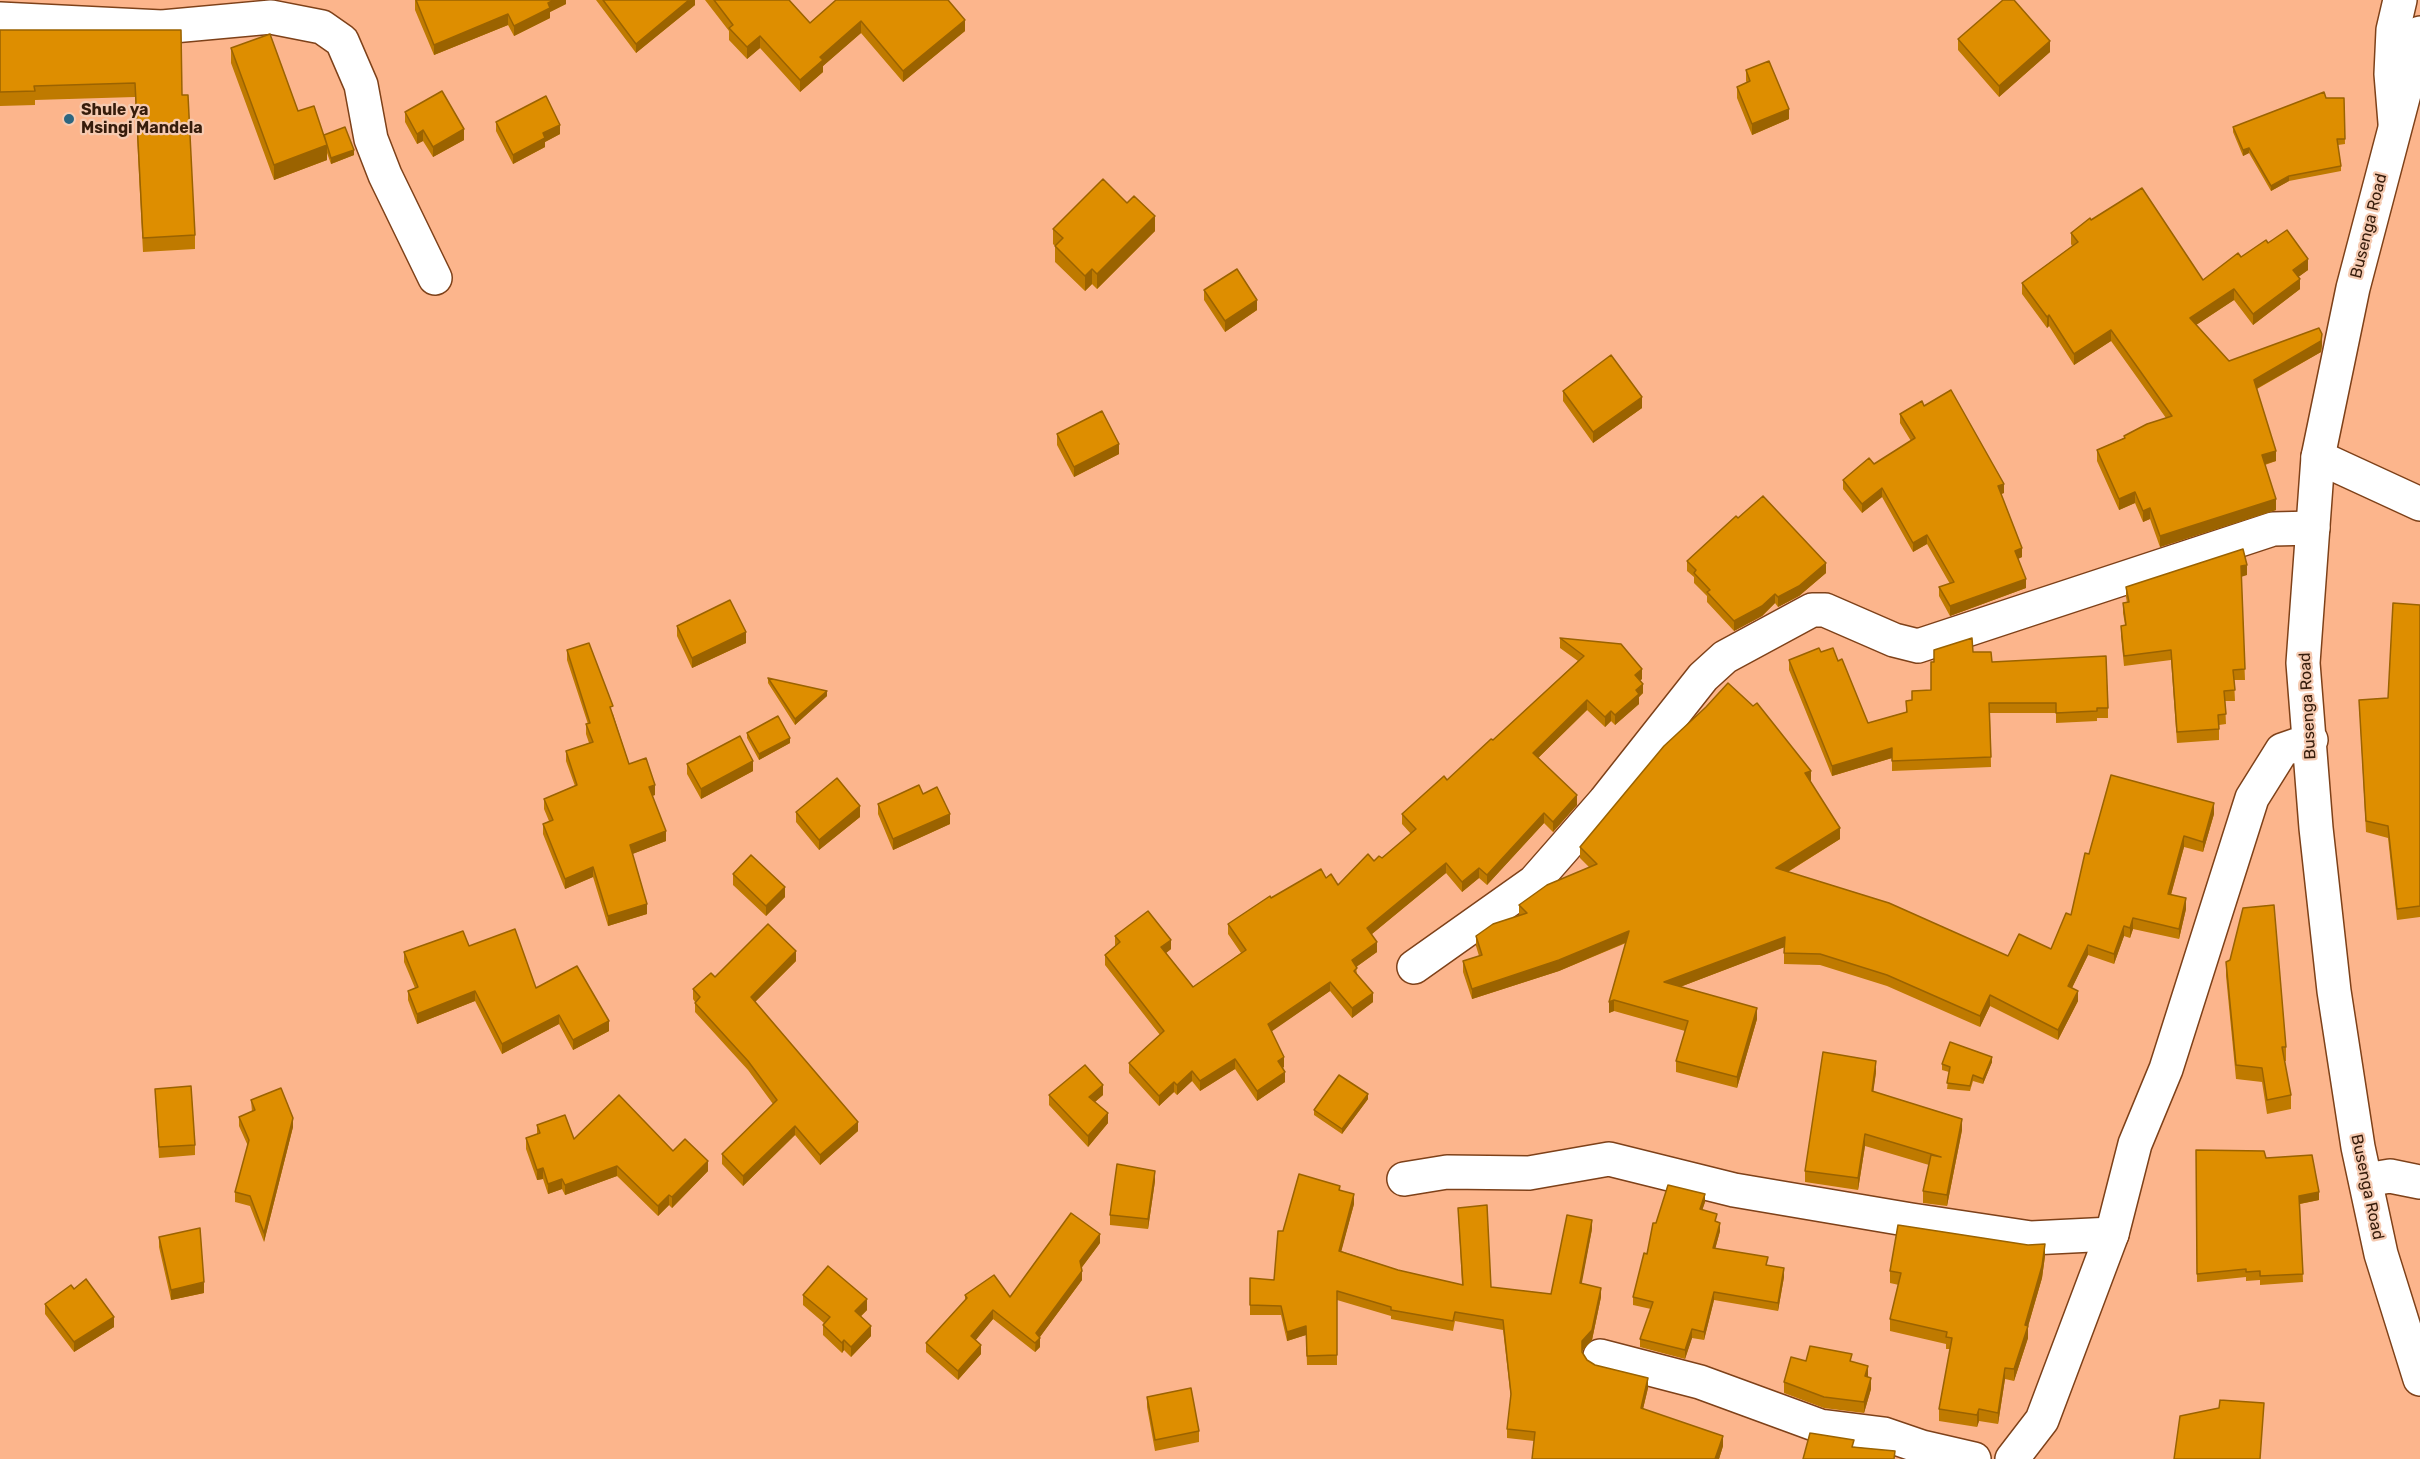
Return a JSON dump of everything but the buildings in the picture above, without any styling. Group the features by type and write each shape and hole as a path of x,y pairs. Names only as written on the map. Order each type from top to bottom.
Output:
{"street":[{"path":"2396,126 2391,75 2393,30 2400,0"},
{"path":"0,19 162,27 177,12 271,17 322,27 342,41 360,85 371,139 385,175 435,278"},
{"name":"Busenga Road","path":"2420,33 2354,288 2318,457 2303,663 2311,740 2316,828 2334,991 2358,1147 2381,1254 2420,1379"},
{"path":"2318,457 2420,504"},
{"path":"1414,967 1534,882 1605,801 1703,677 1725,657 1812,610 1825,610 1894,640 1918,646 2273,529 2313,528"},
{"path":"2012,1459 2042,1420 2112,1234 2135,1144 2166,1069 2252,798 2282,750 2311,740"},
{"path":"1404,1179 1447,1172 1529,1173 1609,1159 1734,1190 1922,1222 2031,1238 2112,1234"},
{"path":"2366,1180 2390,1176 2420,1182"},
{"path":"1600,1356 1700,1382 1820,1426 1884,1434 1922,1447 1974,1459"}],"place":[{"name":"Shule ya Msingi Mandela","path":"69,119"}]}
